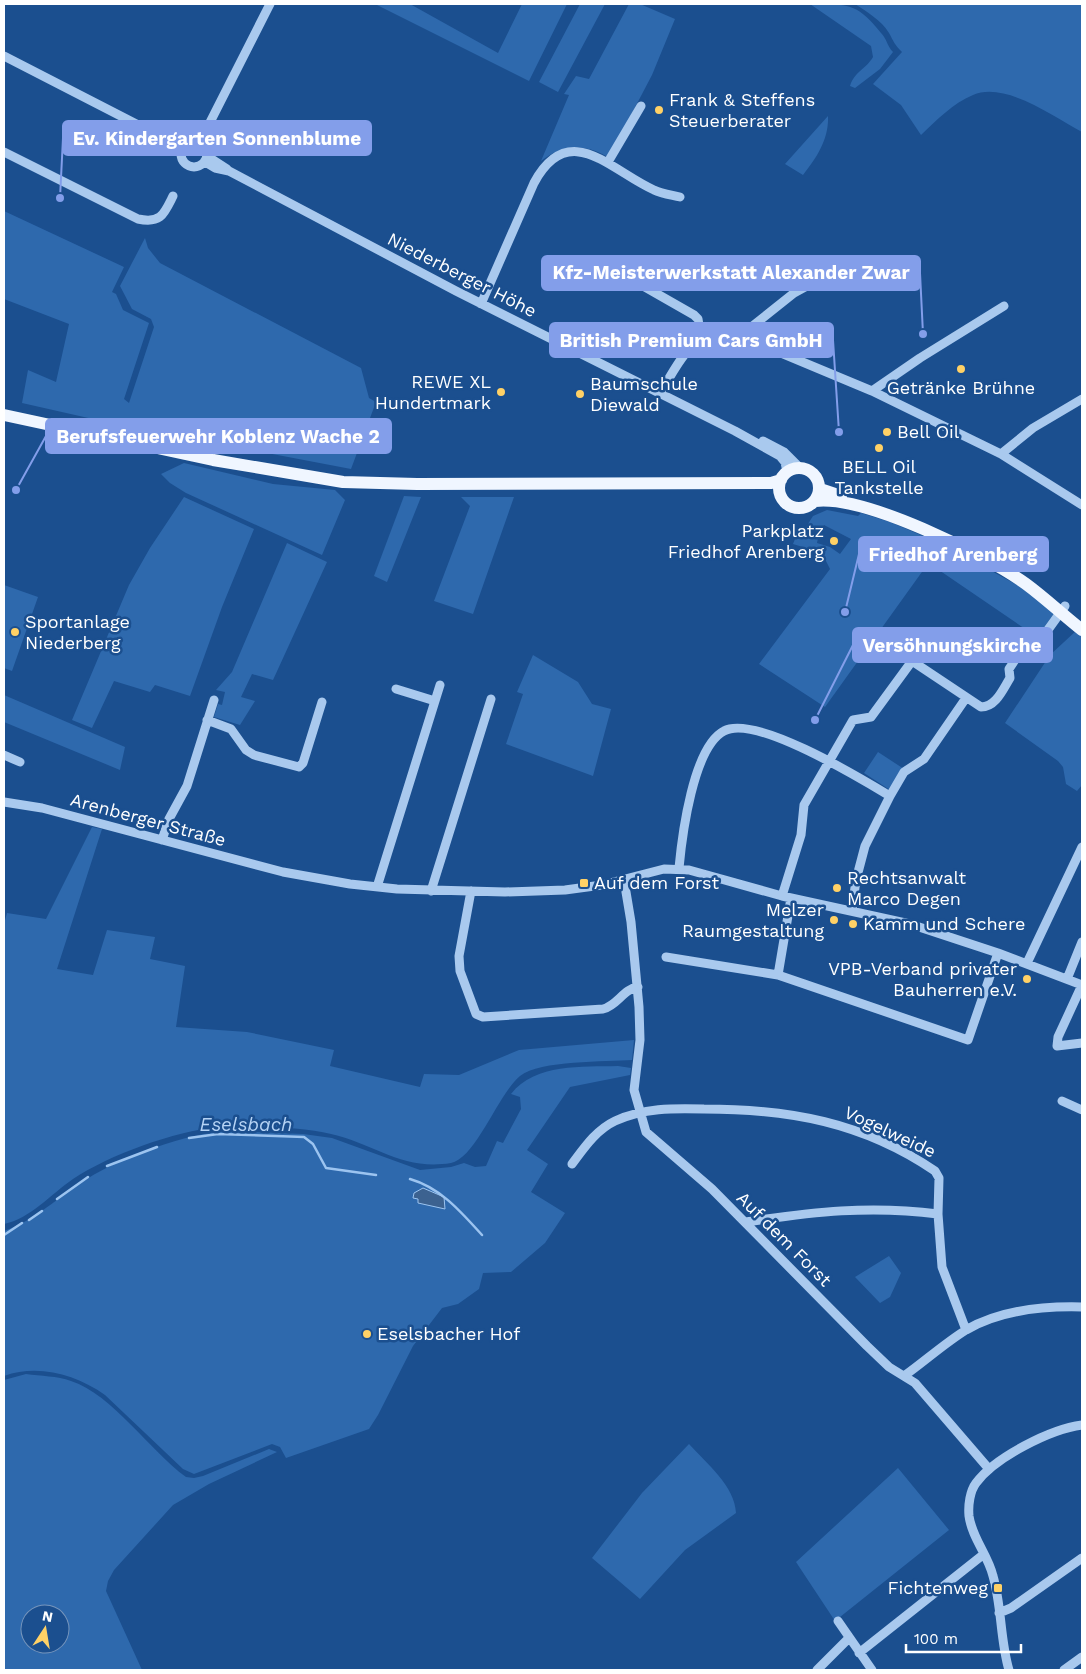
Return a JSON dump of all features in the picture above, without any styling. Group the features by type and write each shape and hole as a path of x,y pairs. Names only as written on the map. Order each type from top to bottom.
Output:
{"main road":[{"path":"4,415 213,460 343,482 417,484 771,483 789,473 808,469 816,475 820,489 815,501"},
{"path":"780,494 789,473"},
{"path":"713,483 771,490 780,494 787,504 797,508 808,506 815,501 829,500 872,510 915,525 1011,575 1082,621"},
{"path":"820,489 894,512 970,545 1006,565 1063,609 1082,630"}],"street":[{"path":"200,142 270,4"},
{"path":"4,56 183,148"},
{"path":"608,162 640,106"},
{"path":"189,142 200,142 206,148 206,159 195,167 187,165 181,155 183,148 189,142"},
{"path":"481,304 541,170 562,154 578,150 608,162 654,191 680,197"},
{"path":"4,152 138,220 155,221 164,214 173,196"},
{"name":"Niederberger Höhe","path":"206,159 215,168 229,171 481,304 659,394 735,431 778,448 789,473"},
{"path":"740,336 794,293 834,271"},
{"path":"646,288 687,310 698,319 700,339"},
{"path":"872,391 920,358 1004,306"},
{"path":"659,394 683,354 700,339 728,334 740,336 872,391 1001,454 1082,504"},
{"path":"1001,454 1033,428 1082,398"},
{"path":"891,647 982,707 994,703 1010,678 1009,669 1027,642 1042,638 1063,609"},
{"path":"778,975 787,897 801,835 804,805 853,720 871,717 912,661"},
{"path":"377,886 440,685"},
{"path":"396,689 435,701"},
{"path":"852,910 856,880 865,846 890,796 904,772 924,759 966,698"},
{"path":"431,890 491,699"},
{"path":"162,840 169,819 187,786 214,700"},
{"path":"207,720 231,729 246,750 254,755 299,767 303,763 322,702"},
{"path":"679,868 683,829 690,797 710,746 720,734 736,727 752,729 799,747 890,796"},
{"path":"4,755 20,762"},
{"name":"Arenberger Straße","path":"4,802 42,808 283,872 377,886 471,892 533,892 576,889 624,880 664,869 679,868 710,874 787,897 910,924 998,953 1082,985"},
{"path":"1027,964 1082,847"},
{"name":"Auf dem Forst","path":"624,880 638,987 640,1035 634,1090 646,1132 712,1189 889,1367 915,1383 989,1469"},
{"path":"471,892 459,956 460,971 476,1014 483,1017 602,1010 618,1002 630,989 638,987"},
{"path":"1067,979 1082,942"},
{"path":"666,957 778,975 968,1040 998,953"},
{"path":"1082,985 1058,1037 1057,1046 1082,1043"},
{"path":"1062,1101 1082,1110"},
{"name":"Vogelweide","path":"639,1112 678,1108 771,1111 814,1117 850,1127 935,1171 939,1178 938,1214 942,1267 966,1330"},
{"path":"572,1164 599,1132 613,1122 639,1112"},
{"path":"746,1222 824,1211 862,1208 938,1214"},
{"path":"904,1376 966,1330 984,1321 1021,1311 1058,1306 1082,1307"},
{"path":"1008,1670 993,1575 971,1523 969,1506 976,1483 989,1469 1052,1433 1082,1425"},
{"path":"859,1653 984,1554"},
{"path":"999,1613 1011,1608 1082,1558"},
{"path":"838,1621 872,1670"},
{"path":"817,1670 849,1638"},
{"path":"1064,1670 1082,1658"}],"shaded area":[{"path":"375,4 410,4 498,53 522,4 567,4 529,81"},
{"path":"580,4 605,4 558,92 539,82"},
{"path":"629,4 640,4 675,19 652,75 610,155 606,156 589,149 572,148 556,152 541,161 569,95 564,94 576,76 589,79"},
{"path":"810,4 842,5 857,10 873,23 893,52 880,69 855,88 850,86 854,77 873,57 871,46"},
{"path":"855,4 1082,4 1082,132 1029,103 1000,93 986,92 966,98 946,112 921,135 901,105 873,84 902,52 882,24"},
{"path":"828,116 824,140 803,175 785,164"},
{"path":"4,211 124,267 112,292 116,294 123,310 149,323 124,399 129,403 154,327 151,319 132,309 120,286 145,238 148,248 160,263 361,368 369,398 376,402 351,469 194,439 190,441 22,403 28,370 56,382 69,324 4,299"},
{"path":"184,463 273,484 335,490 345,500 322,555 186,493 170,483 161,474"},
{"path":"404,496 421,497 387,582 374,576"},
{"path":"184,497 254,529 222,607 190,696 155,685 150,692 114,681 92,728 72,720 129,585 150,548"},
{"path":"461,497 514,497 473,614 434,601 470,506"},
{"path":"827,510 858,516 861,513 890,522 942,544 825,707 759,664 830,569 822,553 793,544 797,534 818,538 817,543 830,547 840,554 851,539 824,525 821,531 806,527 813,516"},
{"path":"287,543 327,562 273,680 252,674 241,697 255,701 240,725 214,717 218,704 222,705 225,692 216,690 232,672"},
{"path":"955,551 1019,586 1055,612 1037,637 933,566 946,553"},
{"name":"Sportanlage Niederberg","path":"4,585 38,597 12,671 4,668"},
{"path":"1077,630 1082,635 1082,785 1077,791 1066,784 1063,767 1058,761 1005,723 1050,655"},
{"path":"533,655 578,682 592,704 611,709 593,776 506,744 523,694 517,692"},
{"path":"4,695 125,747 120,770 4,722"},
{"path":"878,752 904,769 890,790 864,773"},
{"path":"92,827 102,829 57,969 93,975 107,930 155,937 150,959 185,966 176,1027 247,1032 334,1050 330,1066 420,1087 424,1074 459,1075 519,1050 634,1040 632,1060 557,1064 529,1071 520,1076 503,1096 469,1150 460,1159 451,1163 418,1163 404,1160 347,1138 305,1130 245,1126 201,1129 163,1139 105,1161 73,1179 23,1217 4,1224 4,924 7,913 46,919"},
{"path":"618,1066 631,1068 630,1075 570,1087 527,1150 548,1164 531,1192 565,1213 545,1243 511,1272 483,1273 479,1289 458,1304 442,1308 413,1346 369,1429 286,1458 280,1447 272,1444 194,1474 183,1469 105,1395 81,1381 43,1371 30,1371 4,1376 4,1231 27,1221 101,1171 136,1155 175,1141 193,1136 227,1131 303,1134 332,1138 420,1170 451,1167 464,1163 475,1167 486,1166 497,1141 503,1143 521,1109 520,1097 511,1094 521,1084 546,1072 560,1069"},
{"path":"423,1188 444,1197 445,1209 418,1203 418,1199 413,1198 414,1193"},
{"path":"889,1256 901,1273 890,1297 880,1303 855,1277"},
{"path":"26,1374 66,1379 86,1388 116,1410 158,1453 186,1477 203,1476 269,1449 277,1452 209,1484 173,1505 114,1570 108,1581 106,1591 142,1670 4,1670 4,1380"},
{"path":"689,1444 725,1484 731,1494 736,1513 685,1550 640,1599 592,1558 642,1493"},
{"path":"898,1468 949,1530 835,1621 796,1562"}],"waterway":[{"name":"Eselsbach","path":"189,1138 218,1134 304,1137 313,1144 326,1168 376,1175"},
{"name":"Eselsbach","path":"107,1166 157,1147"},
{"name":"Eselsbach","path":"57,1199 88,1177"},
{"name":"Eselsbach","path":"410,1179 431,1188 441,1195 482,1235"},
{"name":"Eselsbach","path":"29,1220 42,1211"},
{"name":"Eselsbach","path":"4,1235 22,1223"}],"place":[{"name":"Frank & Steffens Steuerberater","path":"659,110"},
{"name":"Ev. Kindergarten Sonnenblume","path":"60,198"},
{"name":"Kfz-Meisterwerkstatt Alexander Zwar","path":"923,334"},
{"name":"Getränke Brühne","path":"961,369"},
{"name":"REWE XL Hundertmark","path":"501,392"},
{"name":"Baumschule Diewald","path":"580,394"},
{"name":"British Premium Cars GmbH","path":"839,432"},
{"name":"Bell Oil","path":"887,432"},
{"name":"BELL Oil Tankstelle","path":"879,448"},
{"name":"Berufsfeuerwehr Koblenz Wache 2","path":"16,490"},
{"name":"Parkplatz Friedhof Arenberg","path":"834,541"},
{"name":"Friedhof Arenberg","path":"845,612"},
{"name":"Sportanlage Niederberg","path":"15,632"},
{"name":"Versöhnungskirche","path":"815,720"},
{"name":"Auf dem Forst","path":"584,883"},
{"name":"Rechtsanwalt Marco Degen","path":"837,888"},
{"name":"Melzer Raumgestaltung","path":"834,920"},
{"name":"Kamm und Schere","path":"853,924"},
{"name":"VPB-Verband privater Bauherren e.V.","path":"1027,979"},
{"name":"Eselsbacher Hof","path":"367,1334"},
{"name":"Fichtenweg","path":"998,1588"}]}
